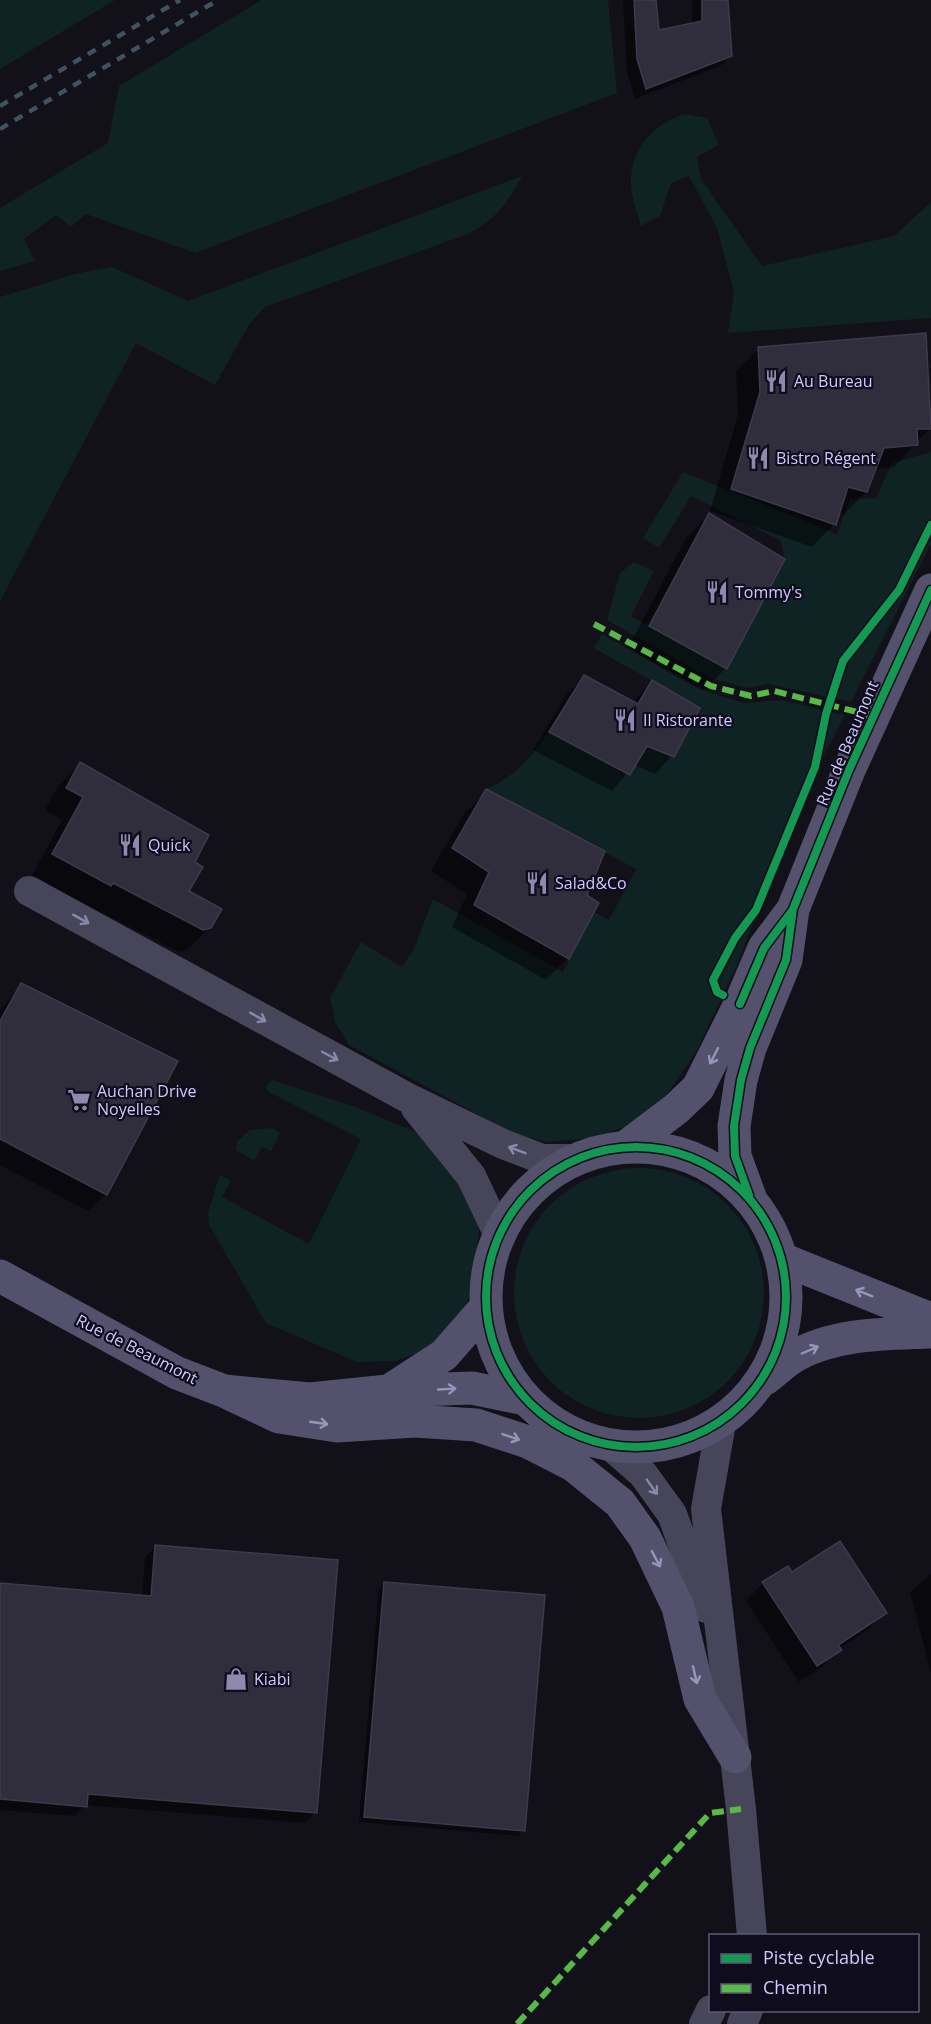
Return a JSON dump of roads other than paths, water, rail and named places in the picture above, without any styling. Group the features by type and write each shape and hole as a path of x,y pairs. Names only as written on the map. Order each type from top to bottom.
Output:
{"street":[{"name":"Rue de Beaumont","path":"751,1198 735,1156 734,1126 741,1080 750,1048 786,960 794,909 849,770 931,590"},
{"path":"29,891 406,1097 502,1144 542,1159 574,1159"},
{"name":"Rue de Beaumont","path":"627,1146 676,1109 698,1088 740,1004 764,948 794,909"},
{"path":"406,1097 471,1176 499,1235"},
{"path":"627,1146 661,1148 695,1158 725,1175 751,1198 772,1230 782,1259 788,1301 780,1344 761,1382 743,1404 721,1423 696,1436 668,1445 640,1448 611,1446 564,1429 525,1399 510,1379 498,1356 490,1333 486,1308 489,1266 499,1235 512,1211 530,1190 550,1173 574,1159 600,1150 627,1146"},
{"path":"782,1259 931,1319"},
{"name":"Rue de Beaumont","path":"0,1276 177,1373 224,1391 259,1397 310,1399 388,1391 472,1388 525,1399"},
{"name":"Rue de Beaumont","path":"388,1391 444,1355 486,1308"},
{"path":"761,1382 794,1357 826,1342 870,1335 931,1332"},
{"path":"224,1391 279,1417 337,1426 415,1421 476,1425 528,1442 573,1465 620,1503 645,1538 678,1606 700,1699 735,1757"},
{"path":"721,1423 706,1509 748,1877 752,1934"},
{"path":"611,1446 643,1474 672,1514 724,1659"},
{"path":"732,1934 735,1906 748,1877"}],"railway":[{"path":"0,106 180,0"},
{"path":"0,129 218,0"}],"place":[{"name":"Au Bureau","path":"776,381"},
{"name":"Bistro Régent","path":"758,458"},
{"name":"Tommy's","path":"717,592"},
{"name":"Il Ristorante","path":"625,720"},
{"name":"Quick","path":"130,845"},
{"name":"Salad&Co","path":"537,883"},
{"name":"Auchan Drive Noyelles","path":"79,1100"},
{"name":"Kiabi","path":"236,1679"}]}
